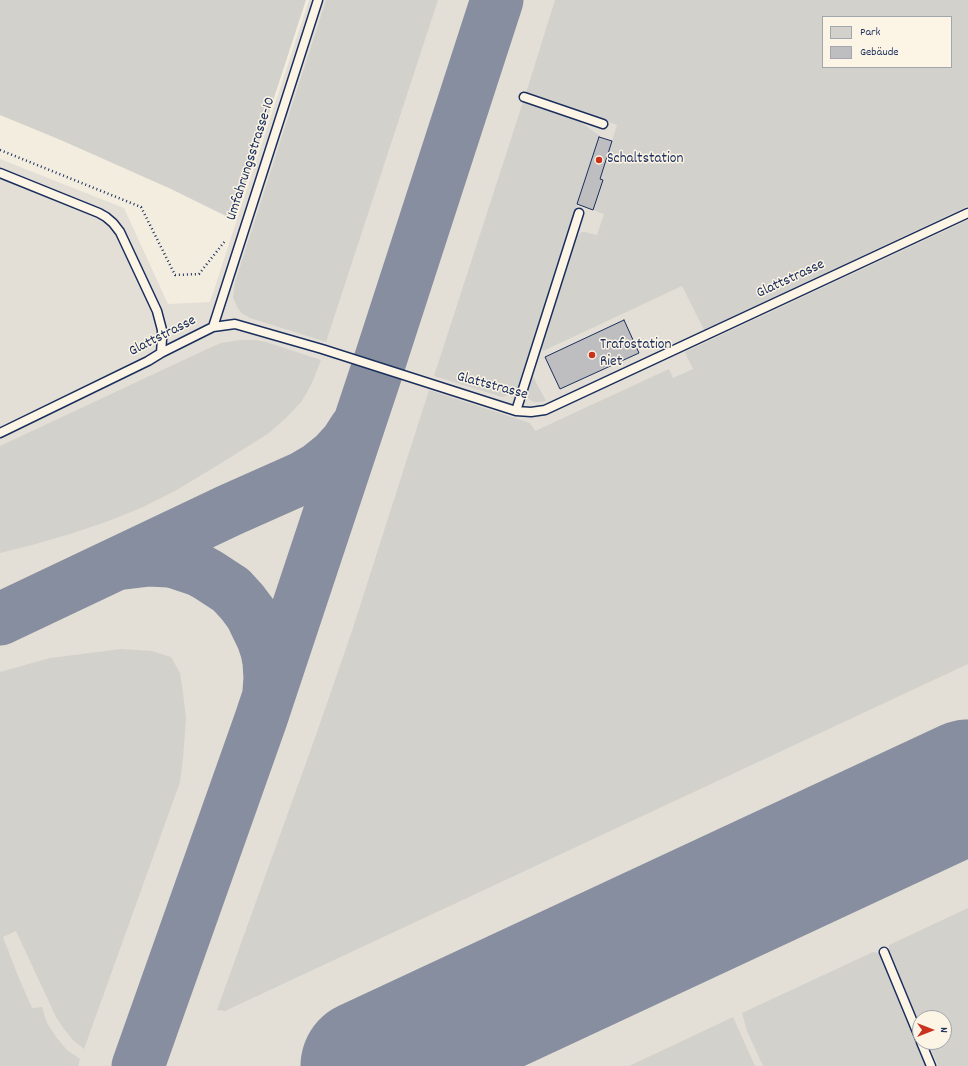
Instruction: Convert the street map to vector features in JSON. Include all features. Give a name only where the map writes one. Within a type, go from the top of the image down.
[{"type":"lane","name":"Umfahrungsstrasse-10","points":[[213,327],[318,0]]},
{"type":"lane","points":[[524,97],[603,124]]},
{"type":"lane","points":[[0,174],[101,214],[111,220],[120,232],[158,316],[162,334],[161,353]]},
{"type":"lane","points":[[516,411],[579,213]]},
{"type":"lane","name":"Glattstrasse","points":[[0,433],[148,361],[213,327],[235,324],[322,349],[516,411],[531,412],[545,410],[968,213]]},
{"type":"lane","points":[[884,952],[912,1020]]},
{"type":"lane","points":[[925,1050],[932,1066]]},
{"type":"shaded area","points":[[309,0],[968,0],[968,1066],[0,1066],[0,159],[124,208],[168,304],[210,302]]},
{"type":"green space","points":[[0,0],[306,0],[234,220],[171,189],[0,115]]},
{"type":"green space","points":[[326,0],[438,0],[326,342],[250,318],[238,309],[233,297],[235,282]]},
{"type":"green space","points":[[555,0],[968,0],[968,206],[704,330],[682,286],[543,351],[541,346],[576,237],[582,232],[597,235],[604,214],[593,210],[600,179],[617,125],[526,93]]},
{"type":"green space","points":[[523,102],[579,121],[600,136],[518,386],[512,394],[502,397],[434,376]]},
{"type":"green space","points":[[968,220],[968,664],[225,1011],[217,1010],[353,628],[429,390],[530,423],[535,431],[669,369],[673,378],[693,369],[685,352]]},
{"type":"green space","points":[[239,340],[266,342],[321,360],[306,394],[301,402],[286,418],[269,433],[223,462],[175,491],[141,508],[70,534],[0,553],[0,446],[205,350],[221,343]]},
{"type":"green space","points":[[532,375],[546,401],[534,402],[527,397]]},
{"type":"green space","points":[[121,649],[152,651],[171,657],[180,673],[186,718],[180,782],[84,1049],[73,1040],[56,1017],[16,931],[3,937],[32,1008],[42,1007],[47,1023],[56,1037],[67,1050],[80,1059],[78,1066],[0,1066],[0,672],[50,658]]},
{"type":"green space","points":[[968,908],[968,1066],[938,1066],[931,1050],[952,1050],[952,1010],[914,1010],[889,950],[889,945]]},
{"type":"green space","points":[[873,952],[878,953],[912,1031],[912,1050],[920,1050],[927,1066],[763,1066],[747,1031],[742,1013]]},
{"type":"green space","points":[[733,1017],[755,1066],[629,1066]]},
{"type":"building","name":"Schaltstation","points":[[599,137],[612,141],[600,179],[603,180],[593,210],[577,204]]},
{"type":"building","name":"Trafostation Riet","points":[[624,320],[639,353],[560,389],[545,357]]},
{"type":"taxiway","points":[[138,1066],[261,719],[378,367],[497,0]]},
{"type":"taxiway","points":[[0,619],[230,510],[302,478],[319,468],[334,456],[346,443],[355,429]]},
{"type":"taxiway","points":[[124,563],[149,560],[178,563],[199,570],[231,590],[251,614],[263,639],[269,662],[269,691]]},
{"type":"taxiway","points":[[388,1066],[420,1046],[479,1014]]},
{"type":"runway","points":[[367,1066],[968,786]]},
{"type":"place","name":"Schaltstation","points":[[599,160]]},
{"type":"place","name":"Trafostation Riet","points":[[592,355]]}]
